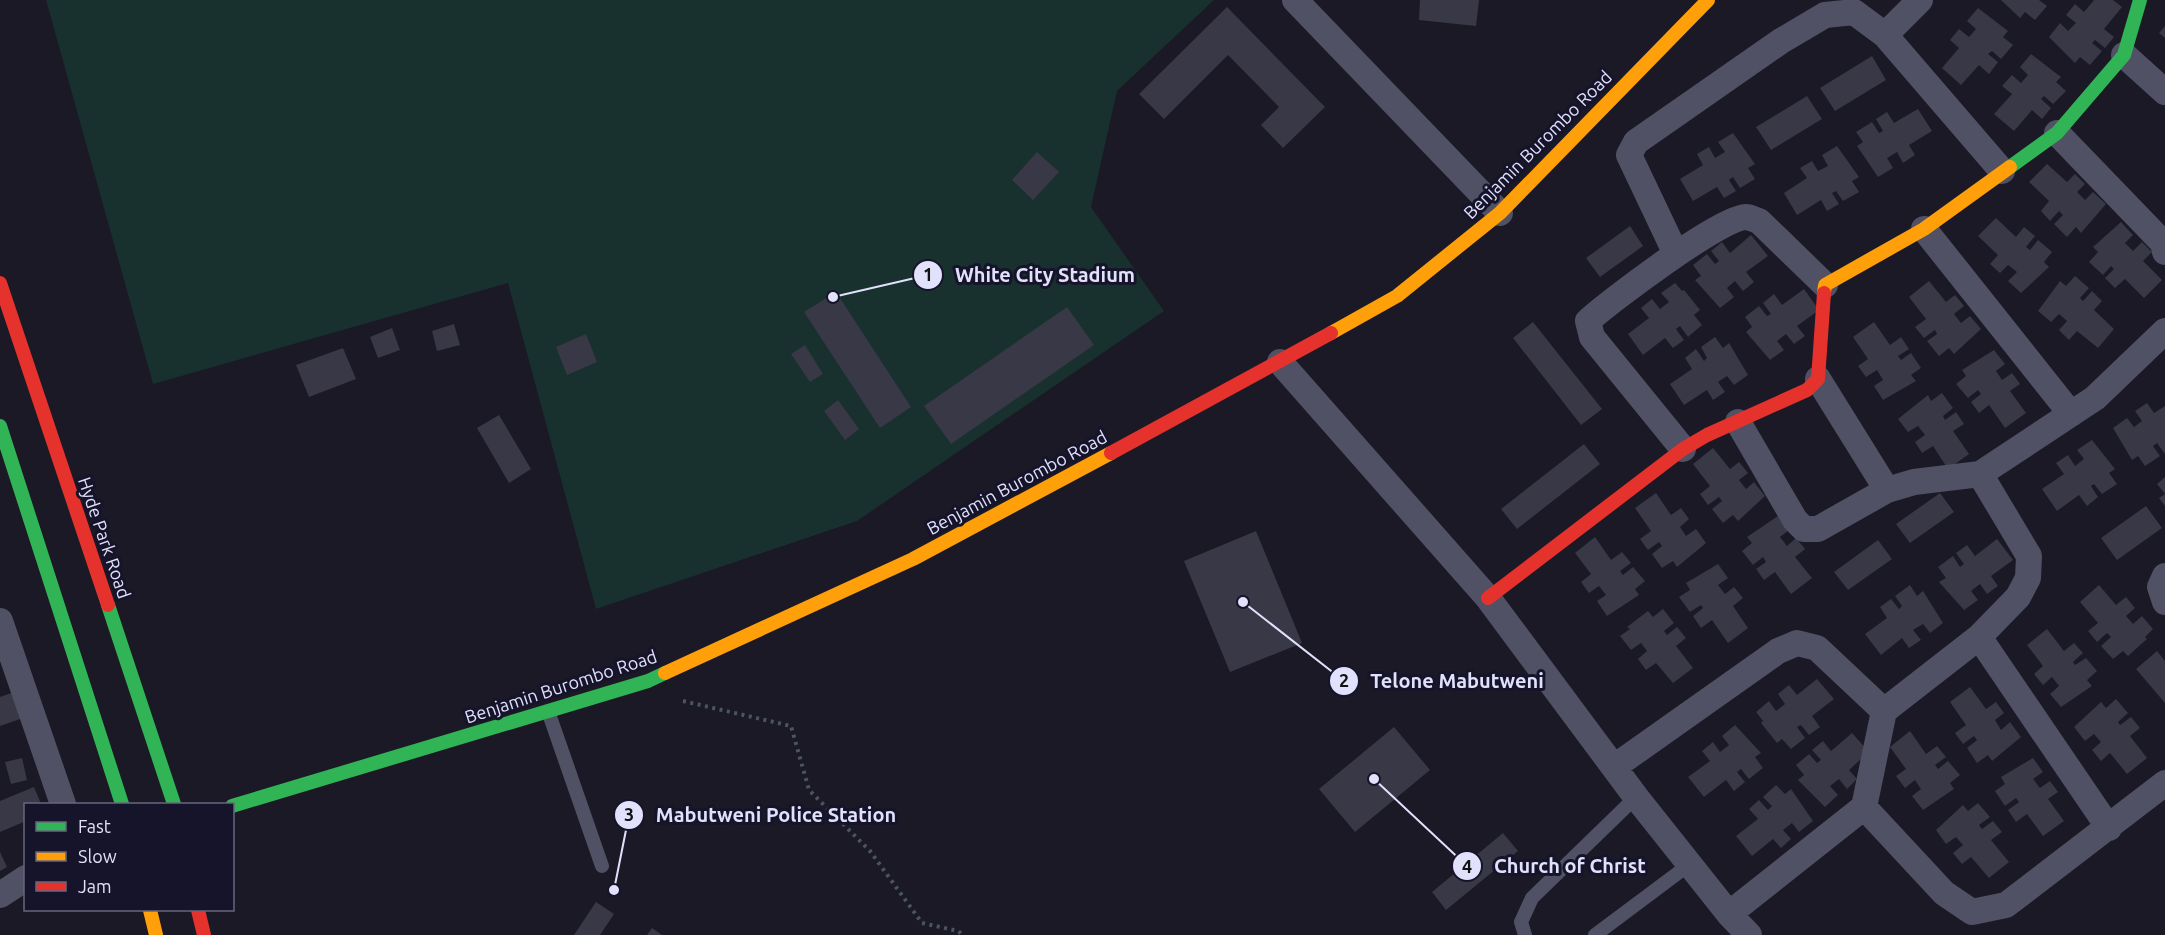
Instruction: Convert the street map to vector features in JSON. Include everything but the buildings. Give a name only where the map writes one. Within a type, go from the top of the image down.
[{"type":"street","points":[[1295,0],[1500,213]]},
{"type":"street","name":"Benjamin Burombo Road","points":[[234,805],[648,681],[913,559],[1280,362],[1398,296],[1500,213],[1708,0]]},
{"type":"street","points":[[1886,35],[1920,0]]},
{"type":"street","points":[[1825,285],[1924,229],[2057,133],[2124,55],[2140,0]]},
{"type":"street","points":[[1676,254],[1629,155],[1636,142],[1781,41],[1825,15],[1854,12],[1886,35],[2002,171]]},
{"type":"street","points":[[2124,55],[2165,92]]},
{"type":"street","points":[[2057,133],[2164,245]]},
{"type":"street","points":[[1683,449],[1592,337],[1588,321],[1676,254],[1728,223],[1745,217],[1759,221],[1825,285]]},
{"type":"street","points":[[1924,229],[2071,414]]},
{"type":"street","name":"Hyde Park Road","points":[[0,283],[174,803]]},
{"type":"street","points":[[1825,285],[1818,380],[1887,490]]},
{"type":"street","points":[[1738,422],[1795,520],[1804,529],[1818,529],[1887,490],[1914,482],[1980,474],[2095,398],[2165,331]]},
{"type":"street","points":[[1280,362],[1488,598],[1636,797],[1729,914],[1749,935]]},
{"type":"street","points":[[1488,598],[1683,449],[1807,390],[1818,380]]},
{"type":"street","points":[[0,426],[122,803]]},
{"type":"street","points":[[1729,914],[1864,807],[1884,711],[1979,637],[2018,597],[2028,578],[2029,556],[1980,474]]},
{"type":"street","points":[[2165,576],[2160,587],[2165,602]]},
{"type":"street","points":[[0,621],[63,803]]},
{"type":"street","points":[[1979,637],[2109,828]]},
{"type":"street","points":[[1614,767],[1778,651],[1797,643],[1816,648],[1884,711]]},
{"type":"street","points":[[1864,807],[1944,893],[1972,912],[2007,905],[2165,783]]},
{"type":"street","points":[[0,895],[24,879]]},
{"type":"street","points":[[150,911],[156,935]]},
{"type":"street","points":[[198,911],[204,935]]},
{"type":"lane","points":[[548,711],[603,866]]},
{"type":"lane","points":[[1525,935],[1521,922],[1532,898],[1636,797]]},
{"type":"lane","points":[[1595,935],[1690,864]]},
{"type":"path","points":[[648,681],[683,701],[791,726],[809,790],[870,851],[922,923],[958,931],[963,935]]},
{"type":"green space","points":[[46,0],[1214,0],[1117,91],[1091,207],[1164,311],[857,521],[596,609],[508,283],[153,384]]},
{"type":"traffic: fast","points":[[2010,167],[2057,133],[2124,55],[2140,0]]},
{"type":"traffic: fast","points":[[0,426],[122,803]]},
{"type":"traffic: fast","points":[[108,605],[174,803]]},
{"type":"traffic: fast","points":[[234,805],[648,681],[665,673]]},
{"type":"traffic: slow","points":[[1331,333],[1397,296],[1500,213],[1708,0]]},
{"type":"traffic: slow","points":[[1824,293],[1825,285],[1924,229],[2010,167]]},
{"type":"traffic: slow","points":[[665,673],[913,559],[1111,453]]},
{"type":"traffic: slow","points":[[150,911],[156,935]]},
{"type":"traffic: jam","points":[[0,283],[108,605]]},
{"type":"traffic: jam","points":[[1488,598],[1683,449],[1707,435],[1807,390],[1818,379],[1824,293]]},
{"type":"traffic: jam","points":[[1111,453],[1331,333]]},
{"type":"traffic: jam","points":[[198,911],[204,935]]},
{"type":"place","name":"White City Stadium","points":[[833,297]]},
{"type":"place","name":"Telone Mabutweni","points":[[1243,602]]},
{"type":"place","name":"Church of Christ","points":[[1374,779]]},
{"type":"place","name":"Mabutweni Police Station","points":[[614,890]]}]
